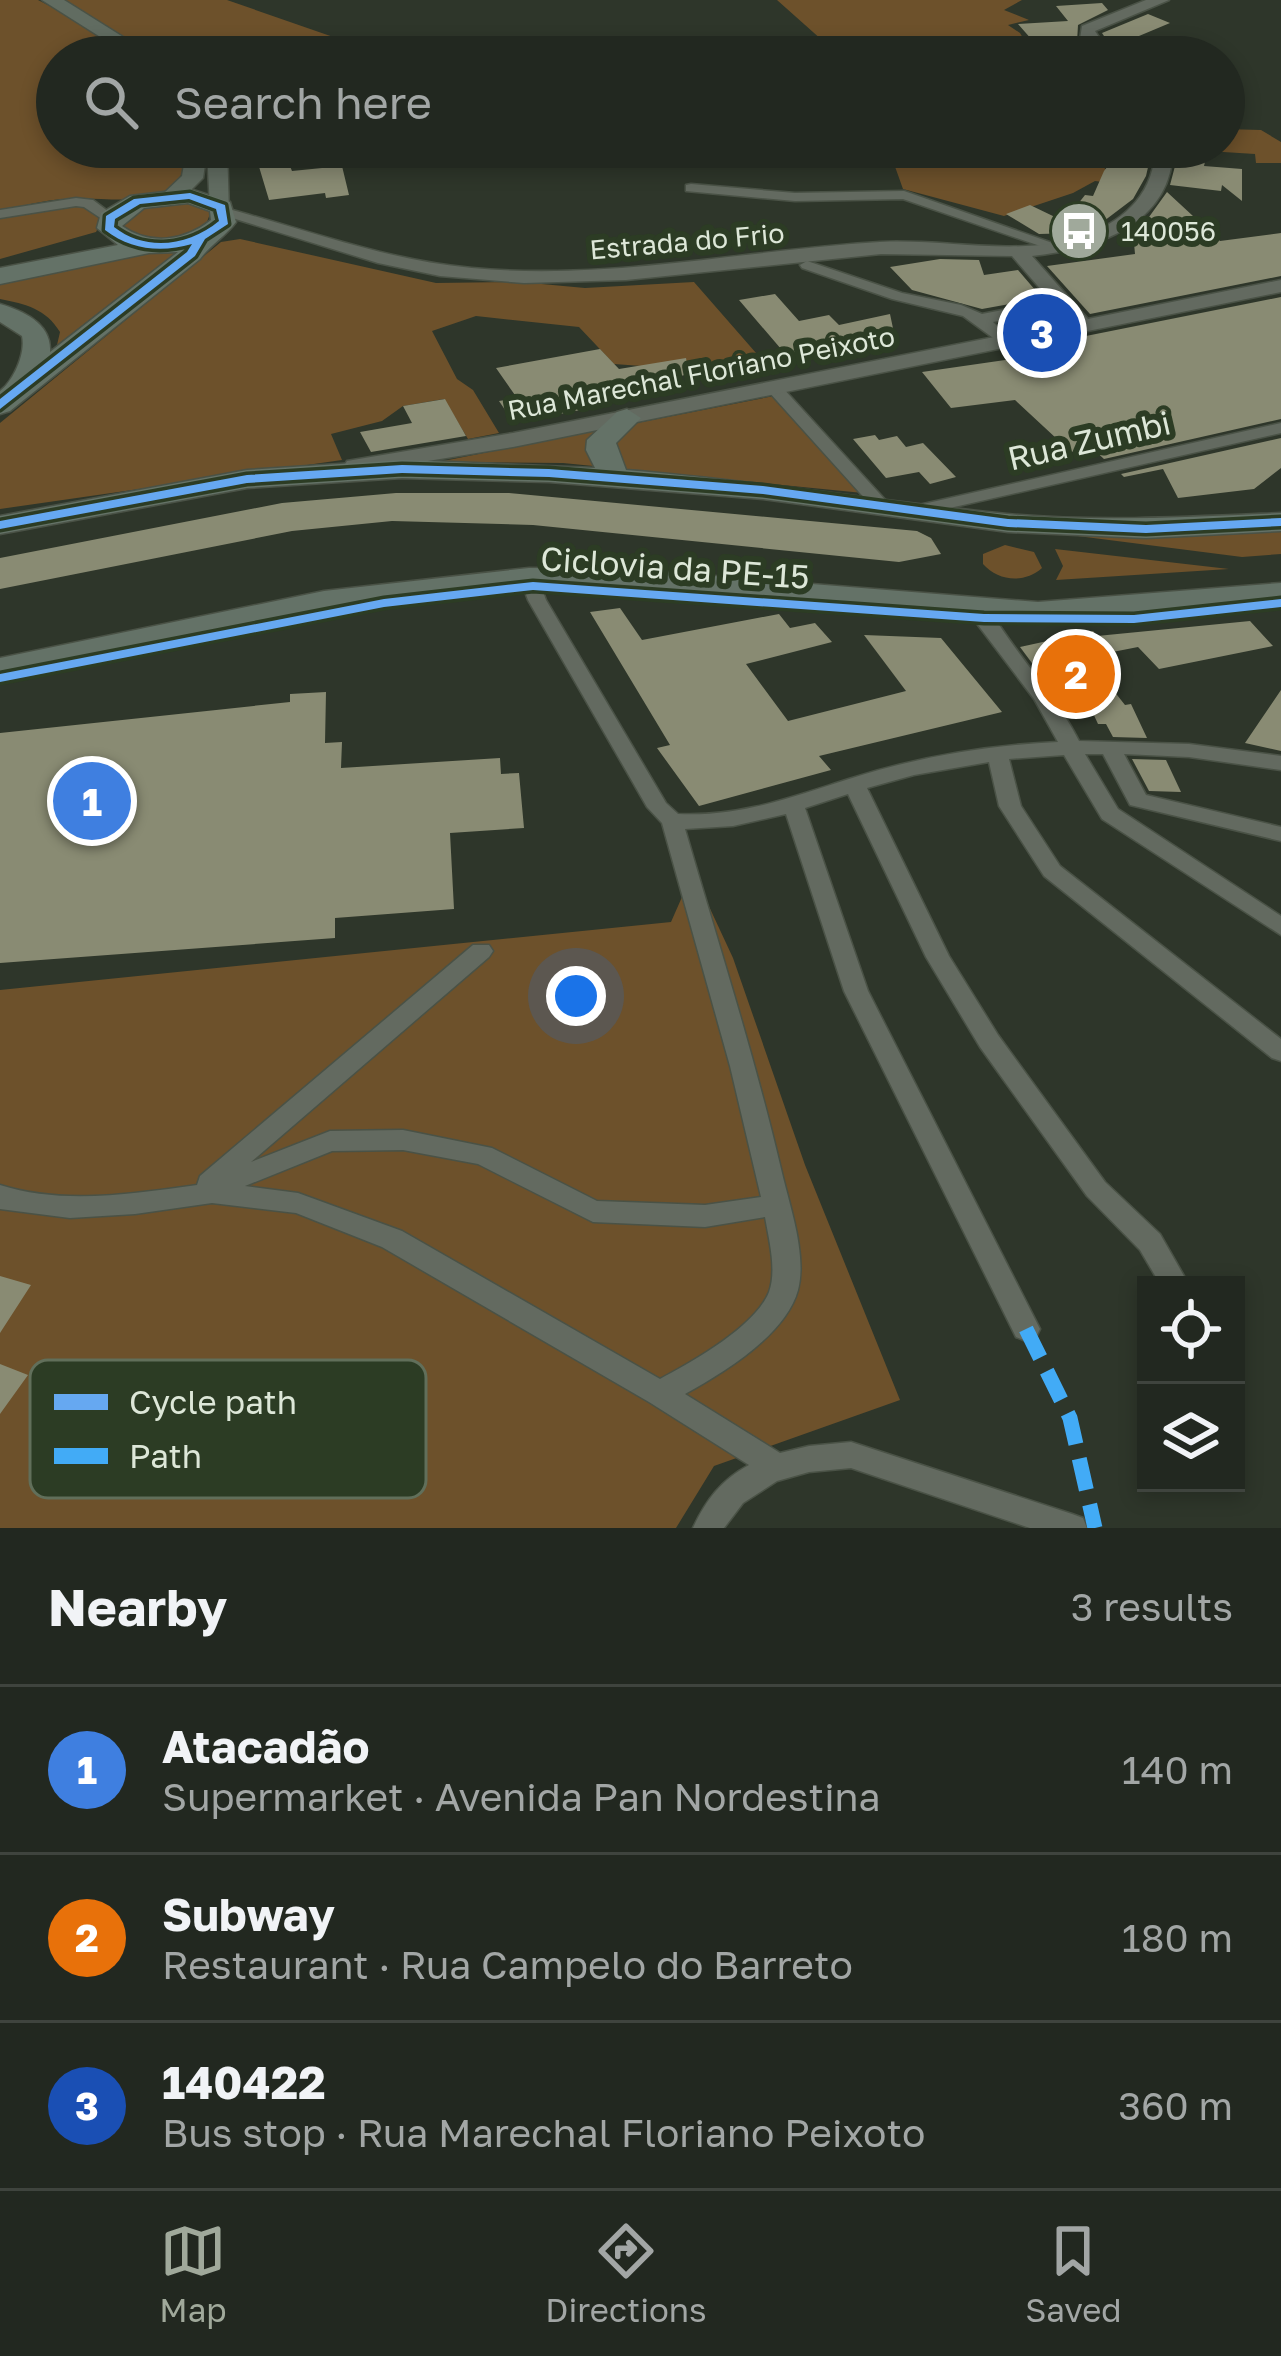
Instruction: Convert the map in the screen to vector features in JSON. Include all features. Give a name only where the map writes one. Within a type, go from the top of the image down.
[{"type":"highway","points":[[0,275],[82,245],[110,213],[172,196],[205,199],[223,210],[224,222],[202,237],[191,254],[0,405]]},
{"type":"highway","points":[[110,213],[120,238],[152,245]]},
{"type":"highway","points":[[0,275],[202,237]]},
{"type":"highway","points":[[0,312],[31,328],[39,342],[38,354],[21,382],[0,405]]},
{"type":"highway","points":[[615,478],[601,450],[602,440],[627,418]]},
{"type":"highway","points":[[0,521],[247,479],[327,471],[446,470],[763,490],[1009,523],[1146,529],[1281,522]]},
{"type":"highway","points":[[0,668],[324,601],[529,578],[676,583],[981,610],[1149,607],[1281,593]]},
{"type":"main road","points":[[51,0],[110,36]]},
{"type":"main road","points":[[1088,36],[1087,29],[1147,3]]},
{"type":"main road","points":[[172,196],[192,178],[193,168]]},
{"type":"main road","points":[[219,168],[223,210]]},
{"type":"main road","name":"Estrada do Frio","points":[[202,237],[245,235],[341,248],[472,274],[578,278],[886,248],[1017,251],[1115,230],[1136,214],[1164,168]]},
{"type":"main road","name":"Estrada do Frio","points":[[223,210],[341,248]]},
{"type":"main road","points":[[1017,251],[1084,328]]},
{"type":"main road","name":"Rua Marechal Floriano Peixoto","points":[[327,471],[627,418],[1281,286]]},
{"type":"street","points":[[691,188],[795,197],[904,195],[1047,247]]},
{"type":"street","points":[[0,214],[60,202],[110,213]]},
{"type":"street","points":[[807,266],[895,295],[943,302],[983,320],[1007,343]]},
{"type":"street","points":[[983,320],[1063,303]]},
{"type":"street","points":[[775,389],[896,510]]},
{"type":"street","name":"Rua Zumbi","points":[[896,510],[1281,428]]},
{"type":"street","points":[[529,578],[537,600],[658,807],[672,821],[786,1252],[787,1286],[776,1305],[695,1377],[659,1393]]},
{"type":"street","points":[[981,610],[997,645],[1052,710],[1090,791],[1110,814],[1281,927]]},
{"type":"street","points":[[672,821],[715,820],[793,804],[854,784],[998,752],[1110,747],[1196,751],[1281,763]]},
{"type":"street","points":[[1110,747],[1138,800],[1281,834]]},
{"type":"street","points":[[998,752],[1010,806],[1052,872],[1281,1052]]},
{"type":"street","points":[[854,784],[938,958],[989,1041],[1096,1189],[1150,1242],[1170,1276]]},
{"type":"street","points":[[793,804],[864,1009],[945,1160],[1026,1329]]},
{"type":"street","points":[[195,1196],[481,952]]},
{"type":"street","points":[[195,1196],[330,1141],[403,1140],[483,1155],[593,1210],[705,1216],[777,1205]]},
{"type":"street","points":[[0,1195],[4,1200],[70,1207],[212,1193],[298,1203],[392,1240],[659,1393],[777,1467]]},
{"type":"street","points":[[708,1528],[716,1506],[777,1467],[816,1456],[851,1455],[1072,1528]]},
{"type":"shaded area","points":[[0,0],[38,0],[109,36],[36,36],[36,168],[184,168],[174,185],[143,198],[58,200],[0,211]]},
{"type":"shaded area","points":[[66,0],[227,0],[330,36],[119,36]]},
{"type":"shaded area","points":[[777,0],[1022,0],[1004,10],[1029,20],[1008,25],[1022,36],[817,36]]},
{"type":"shaded area","points":[[1245,130],[1261,130],[1281,142],[1281,163],[1256,163],[1255,154],[1245,153]]},
{"type":"shaded area","points":[[896,168],[1105,168],[1139,174],[1135,186],[1095,181],[1004,216],[903,189]]},
{"type":"shaded area","points":[[193,203],[211,211],[204,230],[162,238],[121,226],[121,220],[150,204]]},
{"type":"shaded area","points":[[87,205],[103,218],[96,232],[0,259],[0,217],[50,206]]},
{"type":"shaded area","points":[[240,239],[436,283],[520,282],[585,288],[694,282],[763,361],[708,368],[614,364],[579,327],[476,316],[432,331],[457,379],[473,390],[499,433],[468,439],[444,399],[403,406],[382,421],[331,434],[342,460],[0,509],[0,423],[221,242]]},
{"type":"shaded area","points":[[182,248],[57,345],[60,332],[42,313],[0,299],[0,280],[143,249]]},
{"type":"shaded area","points":[[774,396],[863,493],[563,463],[438,462]]},
{"type":"shaded area","points":[[1281,527],[1281,554],[1242,557],[1062,534]]},
{"type":"shaded area","points":[[1005,545],[1034,552],[1042,568],[1019,578],[996,574],[983,564],[983,554]]},
{"type":"shaded area","points":[[1055,549],[1229,569],[1056,580],[1063,566]]},
{"type":"shaded area","points":[[693,872],[733,958],[805,1165],[900,1400],[714,1466],[676,1528],[0,1528],[0,990],[671,922]]},
{"type":"building","points":[[1102,3],[1108,10],[1078,25],[1077,36],[1029,36],[1018,24],[1068,21],[1056,6]]},
{"type":"building","points":[[1148,14],[1170,23],[1139,36],[1102,33]]},
{"type":"building","points":[[259,168],[342,168],[349,195],[326,198],[325,193],[269,200]]},
{"type":"building","points":[[1148,168],[1133,199],[1100,224],[1076,233],[1039,234],[1006,214],[1030,205],[1055,217],[1070,214],[1085,195],[1093,196],[1104,171]]},
{"type":"building","points":[[1174,168],[1242,169],[1242,201],[1222,185],[1221,191],[1170,185]]},
{"type":"building","points":[[1167,192],[1220,241],[1281,233],[1281,276],[1090,314],[1047,266],[1135,254],[1133,232],[1129,232],[1149,217]]},
{"type":"building","points":[[940,259],[979,260],[984,275],[1018,270],[1042,298],[982,309],[912,290],[890,267]]},
{"type":"building","points":[[775,294],[799,321],[829,315],[839,325],[890,314],[894,333],[787,356],[739,300]]},
{"type":"building","points":[[1281,297],[1281,419],[1104,459],[1092,448],[1071,452],[1015,400],[951,408],[922,372],[1012,359],[1006,352]]},
{"type":"building","points":[[600,349],[619,369],[686,358],[689,374],[668,379],[670,382],[598,394],[606,405],[514,423],[499,401],[517,398],[496,368]]},
{"type":"building","points":[[445,399],[466,436],[371,452],[360,432],[412,423],[403,406]]},
{"type":"building","points":[[875,435],[879,440],[897,436],[906,447],[923,443],[956,477],[930,484],[919,472],[886,478],[853,439]]},
{"type":"building","points":[[1281,438],[1281,468],[1254,489],[1178,498],[1163,469],[1121,474]]},
{"type":"building","points":[[396,493],[509,493],[917,531],[931,538],[941,554],[899,562],[533,525],[392,521],[292,531],[0,589],[0,558],[282,503]]},
{"type":"building","points":[[620,608],[642,640],[779,614],[790,628],[815,623],[832,642],[746,664],[788,721],[906,691],[864,635],[941,638],[1002,712],[819,756],[831,770],[699,806],[657,748],[670,745],[590,612]]},
{"type":"building","points":[[1250,621],[1273,646],[1159,669],[1138,647],[1087,657],[1125,705],[1131,704],[1147,738],[1113,737],[1106,724],[1098,724],[1081,687],[1055,694],[1020,647],[1093,631],[1097,636]]},
{"type":"building","points":[[1281,690],[1281,751],[1245,743]]},
{"type":"building","points":[[326,692],[325,743],[342,742],[341,768],[500,758],[501,774],[519,773],[524,828],[450,833],[454,909],[335,918],[335,938],[0,963],[0,733],[290,702],[290,694]]},
{"type":"building","points":[[1132,759],[1166,760],[1181,792],[1149,791]]},
{"type":"building","points":[[0,1276],[31,1285],[0,1333]]},
{"type":"building","points":[[0,1364],[28,1375],[0,1414]]},
{"type":"marked path","points":[[1026,1329],[1070,1418],[1095,1528]]},
{"type":"cycle path","points":[[190,196],[221,207],[224,222],[198,239],[150,246],[109,228],[110,218],[138,201],[190,196]]},
{"type":"cycle path","points":[[0,405],[191,254],[201,238]]},
{"type":"cycle path","points":[[0,525],[247,479],[402,469],[549,473],[763,490],[1008,523],[1146,529],[1281,522]]},
{"type":"cycle path","name":"Ciclovia da PE-15","points":[[0,678],[384,603],[533,586],[984,618],[1134,619],[1281,603]]},
{"type":"place","name":"140056","points":[[1079,231]]},
{"type":"place","name":"140422","points":[[1042,333]]},
{"type":"place","name":"Subway","points":[[1076,674]]},
{"type":"place","name":"Atacadão","points":[[92,801]]}]
